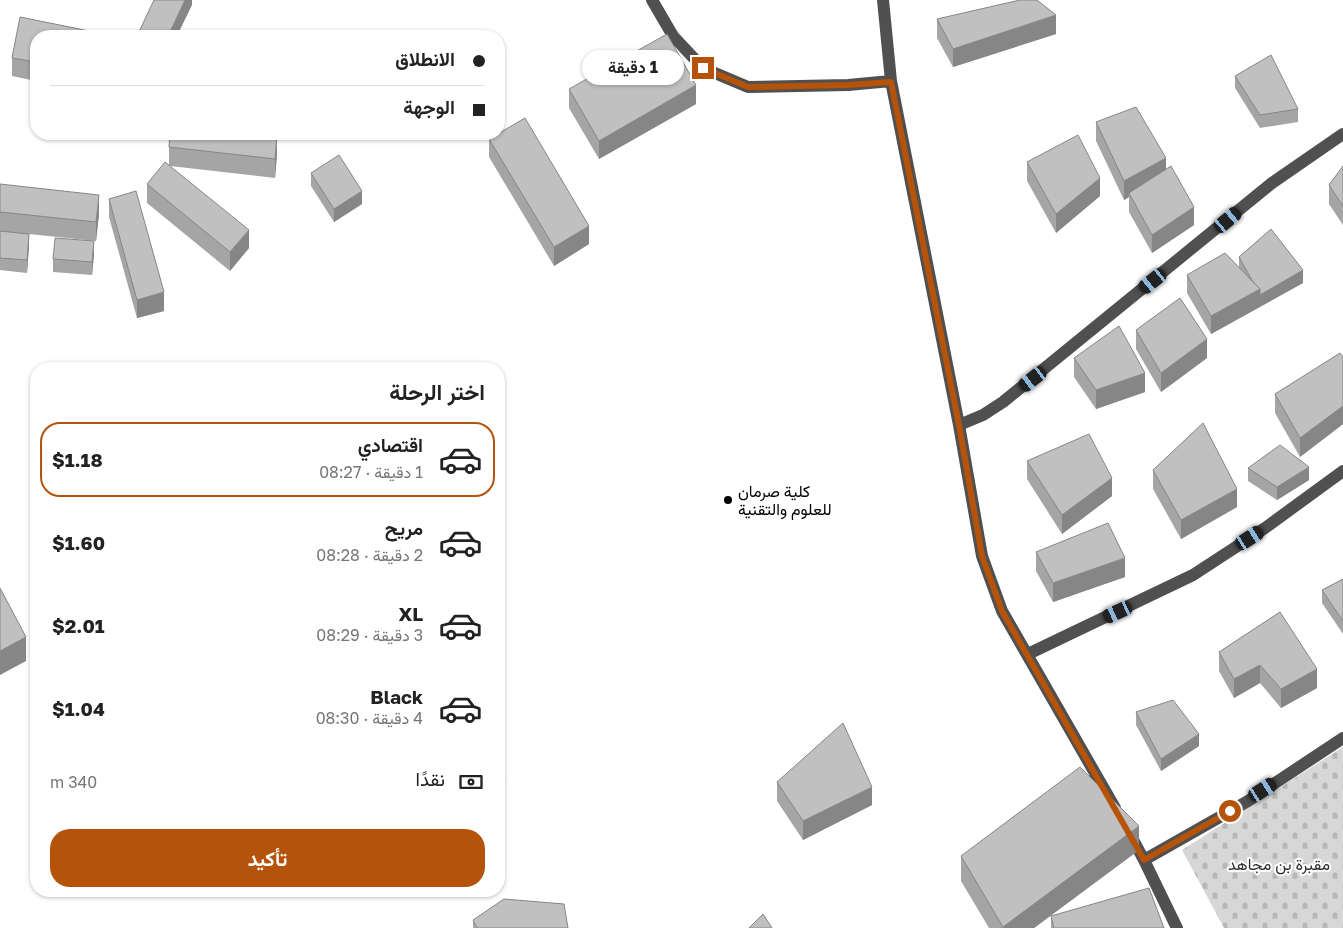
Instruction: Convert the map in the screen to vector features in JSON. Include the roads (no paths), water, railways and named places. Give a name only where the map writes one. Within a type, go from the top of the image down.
[{"type":"street","points":[[652,0],[672,36],[703,68],[748,87],[891,82]]},
{"type":"street","points":[[883,0],[891,82],[959,425],[982,556],[1002,611],[1144,860],[1176,928]]},
{"type":"street","points":[[959,425],[983,415],[1003,402],[1272,183],[1343,134]]},
{"type":"street","points":[[1028,654],[1193,575],[1265,528],[1343,471]]},
{"type":"street","points":[[1144,860],[1248,801],[1343,738]]},
{"type":"place","name":"كلية صرمان للعلوم والتقنية","points":[[728,500]]},
{"type":"park label","name":"مقبرة بن مجاهد","points":[[1279,864]]}]
